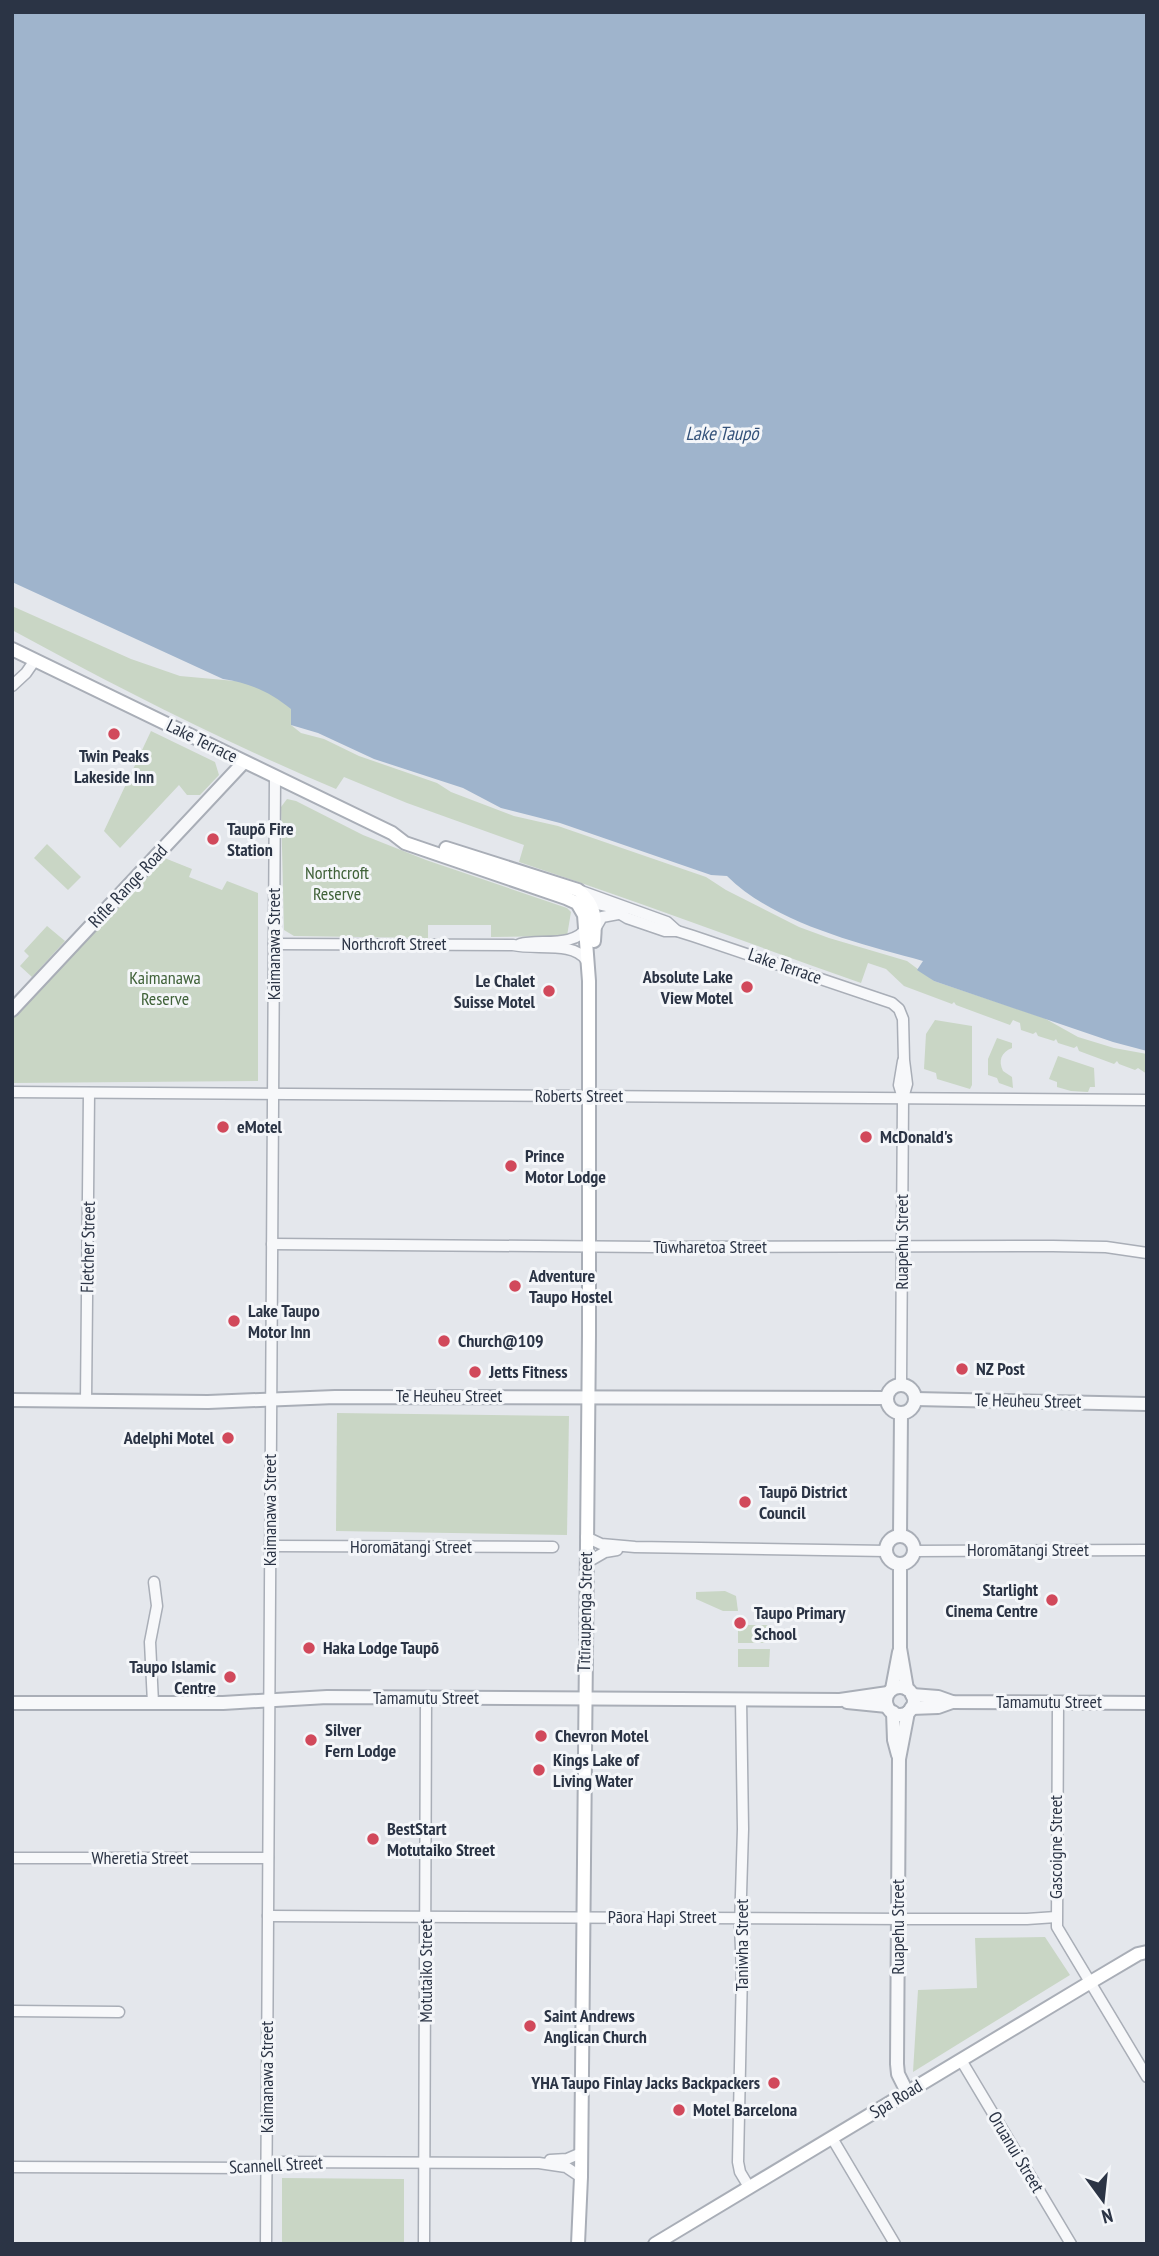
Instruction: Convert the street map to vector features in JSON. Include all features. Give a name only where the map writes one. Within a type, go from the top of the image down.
[{"type":"main road","name":"Lake Terrace","points":[[12,649],[392,833],[405,842],[577,903],[591,928]]},
{"type":"main road","name":"Lake Terrace","points":[[392,833],[411,836],[578,890],[592,903]]},
{"type":"main road","name":"Tītīraupenga Street","points":[[589,981],[586,960],[591,928],[596,916],[592,903]]},
{"type":"main road","name":"Tītīraupenga Street","points":[[578,2244],[581,2177],[591,928]]},
{"type":"main road","name":"Spa Road","points":[[655,2244],[1142,1953],[1147,1943]]},
{"type":"street","points":[[12,686],[35,660]]},
{"type":"street","name":"Rifle Range Road","points":[[12,1010],[244,762]]},
{"type":"street","name":"Kaimanawa Street","points":[[266,2244],[275,777]]},
{"type":"street","name":"Lake Terrace","points":[[501,876],[535,882],[607,906],[618,914],[665,931],[677,931],[892,1003]]},
{"type":"street","name":"Lake Terrace","points":[[578,890],[667,922],[677,931]]},
{"type":"street","points":[[591,928],[602,917],[618,914]]},
{"type":"street","name":"Northcroft Street","points":[[513,945],[571,940],[591,928]]},
{"type":"street","name":"Northcroft Street","points":[[274,944],[513,945],[529,948],[572,948],[579,951],[586,960]]},
{"type":"street","name":"Ruapehu Street","points":[[892,1003],[902,1014],[904,1060],[899,1084],[903,1098],[901,1385]]},
{"type":"street","name":"Roberts Street","points":[[12,1092],[1147,1100]]},
{"type":"street","name":"Fletcher Street","points":[[86,1401],[89,1093]]},
{"type":"street","name":"Tūwharetoa Street","points":[[272,1244],[1106,1247],[1147,1253]]},
{"type":"street","points":[[901,1385],[909,1388],[915,1399],[912,1407],[901,1413],[892,1410],[887,1398],[890,1391],[901,1385]]},
{"type":"street","name":"Te Heuheu Street","points":[[12,1401],[270,1400],[335,1396],[887,1398]]},
{"type":"street","name":"Te Heuheu Street","points":[[915,1399],[1145,1403]]},
{"type":"street","points":[[900,1536],[901,1413]]},
{"type":"street","points":[[900,1536],[908,1539],[914,1551],[911,1560],[900,1565],[892,1561],[887,1551],[888,1542],[900,1536]]},
{"type":"street","points":[[586,1537],[601,1544],[635,1547],[887,1551]]},
{"type":"street","name":"Horomātangi Street","points":[[270,1546],[553,1547]]},
{"type":"street","points":[[586,1563],[605,1552],[635,1547]]},
{"type":"street","name":"Horomātangi Street","points":[[914,1551],[1145,1550]]},
{"type":"street","name":"Ruapehu Street","points":[[900,1565],[900,1648],[910,1701],[899,1759],[897,2063],[898,2074],[907,2092]]},
{"type":"street","points":[[153,1703],[150,1642],[158,1606],[154,1582]]},
{"type":"street","name":"Ruapehu Street","points":[[899,1759],[890,1700],[900,1648]]},
{"type":"street","points":[[900,1687],[910,1701],[900,1714],[890,1700],[900,1687]]},
{"type":"street","name":"Tamamutu Street","points":[[12,1703],[153,1703],[327,1697],[890,1700]]},
{"type":"street","name":"Tamamutu Street","points":[[910,1701],[938,1697],[952,1702],[1147,1703]]},
{"type":"street","name":"Motutaiko Street","points":[[424,2244],[426,1698]]},
{"type":"street","name":"Taniwha Street","points":[[741,1699],[743,1844],[740,1918],[743,1970],[738,2162],[740,2172],[749,2187]]},
{"type":"street","name":"Gascoigne Street","points":[[1058,1702],[1057,1927],[1147,2077]]},
{"type":"street","name":"Wheretia Street","points":[[12,1858],[268,1858]]},
{"type":"street","name":"Pāora Hapi Street","points":[[268,1916],[898,1919],[1056,1917]]},
{"type":"street","points":[[12,2011],[119,2012]]},
{"type":"street","name":"Oruanui Street","points":[[961,2060],[1071,2244]]},
{"type":"street","points":[[832,2138],[895,2244]]},
{"type":"street","name":"Scannell Street","points":[[539,2163],[581,2153]]},
{"type":"street","name":"Scannell Street","points":[[12,2167],[258,2168],[275,2162],[539,2163],[566,2167],[581,2177]]},
{"type":"green space","points":[[12,606],[131,659],[180,676],[246,682],[276,696],[292,709],[291,725],[301,733],[324,739],[359,756],[437,783],[451,792],[514,816],[558,826],[706,877],[799,927],[907,961],[934,981],[1044,1018],[1078,1037],[1147,1054],[1147,1074],[1138,1068],[1135,1070],[1117,1061],[1114,1064],[1079,1051],[1077,1046],[1074,1048],[1058,1043],[1056,1039],[1054,1041],[1038,1036],[1036,1032],[1033,1034],[1021,1030],[1020,1023],[1013,1020],[1010,1025],[954,1002],[952,1004],[904,986],[886,969],[868,963],[861,983],[519,862],[524,845],[344,777],[336,789],[172,714],[12,630]]},
{"type":"green space","points":[[151,731],[215,762],[219,775],[200,795],[187,795],[179,785],[120,848],[104,831]]},
{"type":"green space","name":"Northcroft Reserve","points":[[287,799],[363,835],[426,860],[567,908],[571,912],[567,936],[491,937],[491,925],[428,925],[428,938],[294,936],[284,930],[281,807]]},
{"type":"green space","points":[[47,844],[81,877],[68,890],[34,858]]},
{"type":"green space","name":"Kaimanawa Reserve","points":[[162,857],[192,869],[189,877],[222,890],[227,881],[258,893],[258,1081],[12,1083],[12,1019]]},
{"type":"green space","points":[[47,926],[65,941],[32,977],[20,966],[29,956],[24,951]]},
{"type":"green space","points":[[935,1020],[972,1026],[970,1089],[937,1079],[936,1073],[924,1069],[926,1034]]},
{"type":"green space","points":[[997,1038],[1012,1043],[1012,1048],[1003,1054],[1001,1064],[1003,1071],[1012,1077],[1013,1088],[988,1075],[988,1059]]},
{"type":"green space","points":[[1058,1056],[1094,1068],[1095,1087],[1090,1087],[1088,1092],[1057,1087],[1057,1082],[1049,1079]]},
{"type":"green space","points":[[337,1413],[569,1416],[567,1535],[336,1531]]},
{"type":"green space","points":[[725,1591],[736,1596],[738,1611],[723,1611],[696,1599],[696,1592]]},
{"type":"green space","points":[[738,1625],[770,1625],[769,1643],[738,1643]]},
{"type":"green space","points":[[738,1649],[770,1649],[769,1667],[738,1667]]},
{"type":"green space","points":[[1045,1937],[1070,1975],[913,2072],[918,1990],[977,1988],[975,1938]]},
{"type":"green space","points":[[282,2178],[404,2179],[404,2244],[282,2244]]},
{"type":"water","name":"Lake Taupō","points":[[12,12],[1147,12],[1147,1051],[934,981],[917,970],[923,961],[846,939],[793,919],[769,907],[727,876],[711,875],[560,823],[501,808],[463,788],[374,759],[318,733],[291,725],[291,709],[267,693],[223,679],[12,582]]},
{"type":"place","name":"Twin Peaks Lakeside Inn","points":[[114,734]]},
{"type":"place","name":"Taupō Fire Station","points":[[213,839]]},
{"type":"place","name":"Absolute Lake View Motel","points":[[747,987]]},
{"type":"place","name":"Le Chalet Suisse Motel","points":[[549,991]]},
{"type":"place","name":"eMotel","points":[[223,1127]]},
{"type":"place","name":"McDonald's","points":[[866,1137]]},
{"type":"place","name":"Prince Motor Lodge","points":[[511,1166]]},
{"type":"place","name":"Adventure Taupo Hostel","points":[[515,1286]]},
{"type":"place","name":"Lake Taupo Motor Inn","points":[[234,1321]]},
{"type":"place","name":"Church@109","points":[[444,1341]]},
{"type":"place","name":"NZ Post","points":[[962,1369]]},
{"type":"place","name":"Jetts Fitness","points":[[475,1372]]},
{"type":"place","name":"Adelphi Motel","points":[[228,1438]]},
{"type":"place","name":"Taupō District Council","points":[[745,1502]]},
{"type":"place","name":"Starlight Cinema Centre","points":[[1052,1600]]},
{"type":"place","name":"Taupo Primary School","points":[[740,1623]]},
{"type":"place","name":"Haka Lodge Taupō","points":[[309,1648]]},
{"type":"place","name":"Taupo Islamic Centre","points":[[230,1677]]},
{"type":"place","name":"Chevron Motel","points":[[541,1736]]},
{"type":"place","name":"Silver Fern Lodge","points":[[311,1740]]},
{"type":"place","name":"Kings Lake of Living Water","points":[[539,1770]]},
{"type":"place","name":"BestStart Motutaiko Street","points":[[373,1839]]},
{"type":"place","name":"Saint Andrews Anglican Church","points":[[530,2026]]},
{"type":"place","name":"YHA Taupo Finlay Jacks Backpackers","points":[[774,2083]]},
{"type":"place","name":"Motel Barcelona","points":[[679,2110]]}]
